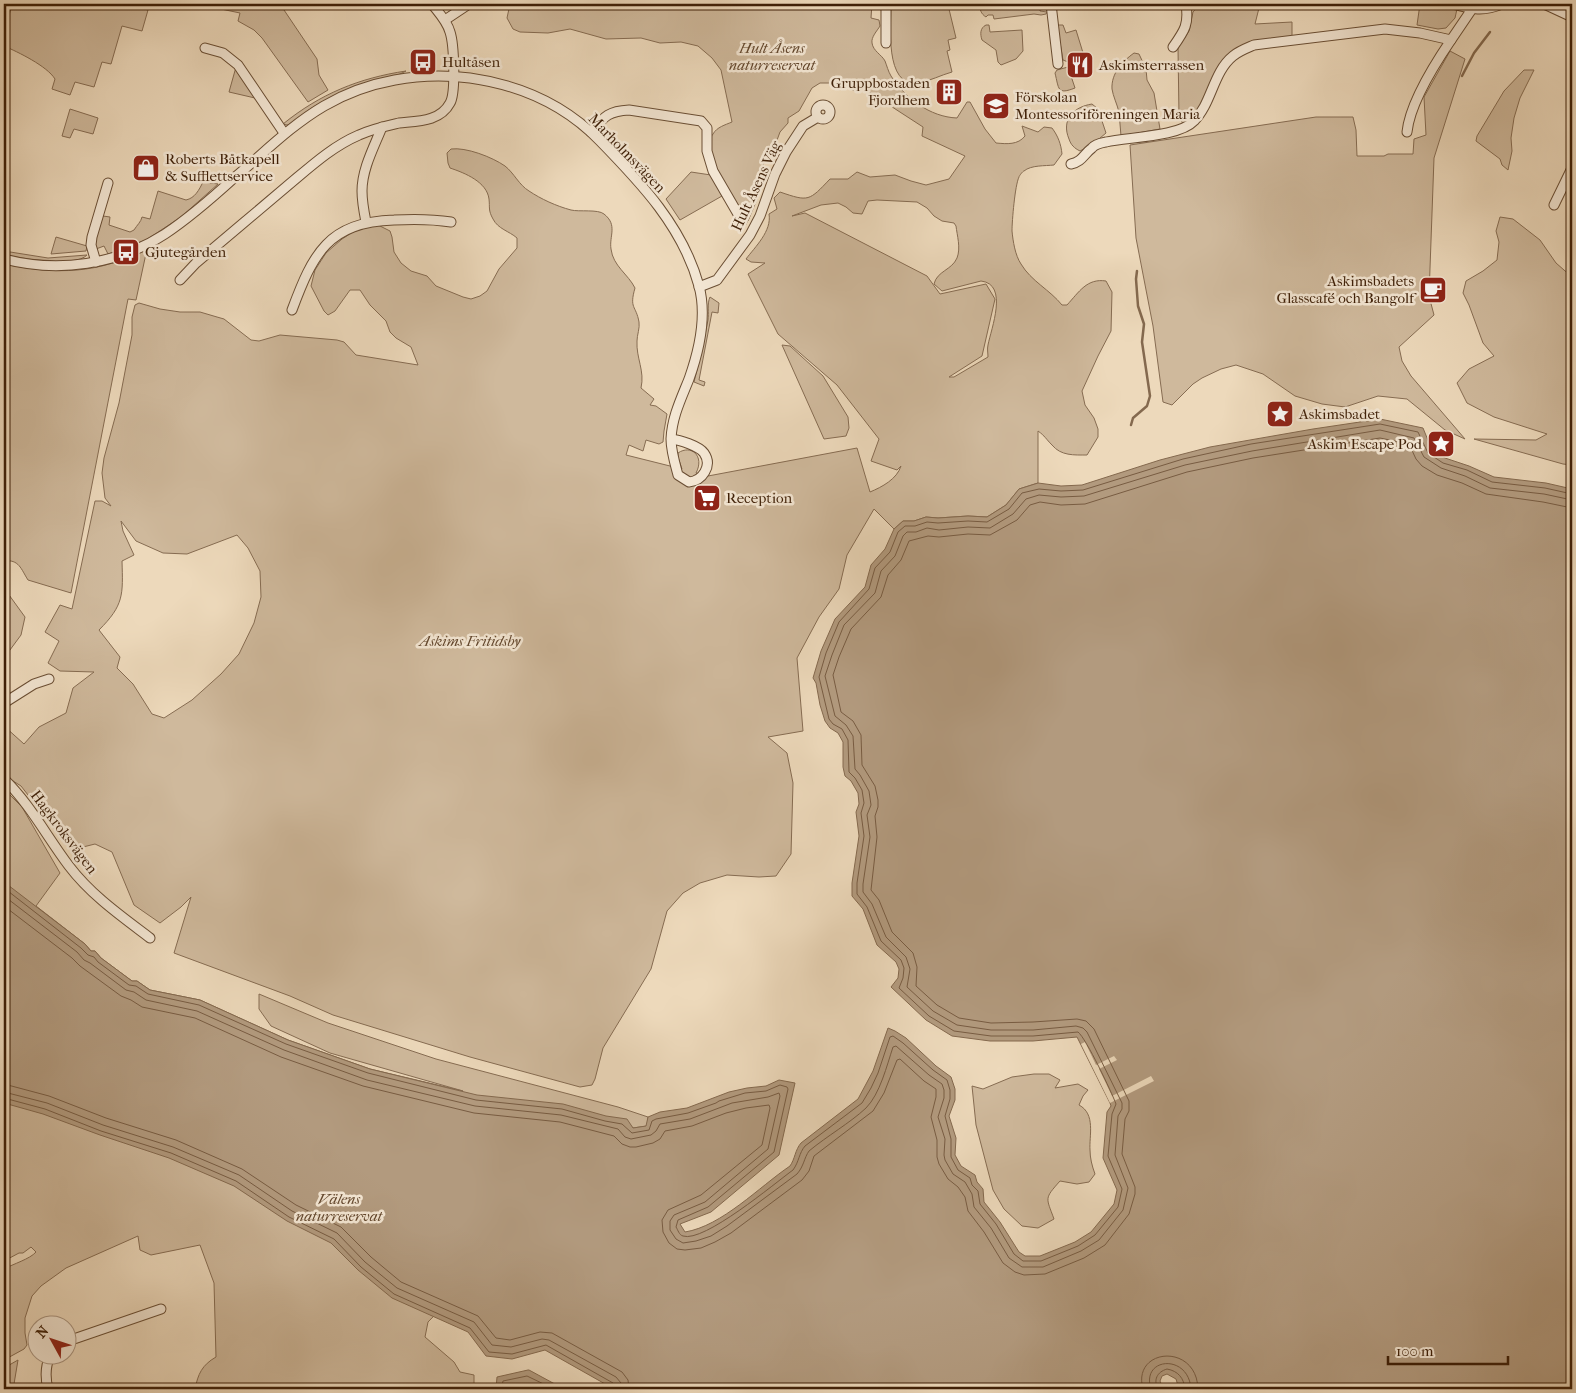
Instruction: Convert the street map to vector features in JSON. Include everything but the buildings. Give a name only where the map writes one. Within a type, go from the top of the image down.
[{"type":"street","points":[[180,280],[196,263],[330,151],[348,139],[382,127],[434,118],[450,104],[453,76],[451,33],[432,4]]},
{"type":"street","points":[[444,20],[469,4]]},
{"type":"street","points":[[886,4],[886,43]]},
{"type":"street","points":[[1051,4],[1058,64]]},
{"type":"street","points":[[1173,47],[1186,26],[1188,18],[1186,4]]},
{"type":"street","points":[[1453,4],[1472,9],[1502,4]]},
{"type":"street","points":[[1544,4],[1572,17]]},
{"type":"street","points":[[1407,132],[1408,120],[1413,107],[1450,40],[1472,9]]},
{"type":"street","points":[[1071,164],[1079,162],[1097,144],[1174,132],[1188,127],[1202,111],[1222,69],[1242,50],[1254,45],[1385,29],[1413,32],[1450,40]]},
{"type":"street","points":[[205,48],[223,53],[233,59],[284,133]]},
{"type":"street","name":"Marholmsvägen","points":[[4,259],[41,266],[61,266],[96,262],[140,247],[164,234],[234,179],[284,133],[324,105],[363,88],[404,78],[453,76],[498,83],[532,94],[556,106],[591,132],[645,189],[684,246],[699,288],[702,306],[699,338],[689,378],[678,403],[671,439],[678,475],[689,482],[698,480],[706,471],[705,454],[698,448],[671,439]]},
{"type":"street","points":[[591,132],[608,114],[619,110],[629,110],[704,123],[708,128],[707,151],[713,171],[742,220]]},
{"type":"street","name":"Hult Åsens Väg","points":[[699,288],[717,280],[750,235],[760,216],[775,174],[786,152],[803,126],[818,117]]},
{"type":"street","points":[[366,222],[363,182],[382,127]]},
{"type":"street","points":[[1554,205],[1572,168]]},
{"type":"street","points":[[96,262],[92,237],[108,183]]},
{"type":"street","points":[[292,310],[313,263],[323,248],[344,230],[366,222],[407,219],[451,222]]},
{"type":"street","points":[[4,703],[34,684],[48,679]]},
{"type":"street","name":"Hagkroksvägen","points":[[4,779],[15,790],[69,866],[85,885],[150,938]]},
{"type":"street","points":[[78,1338],[162,1309]]},
{"type":"street","points":[[46,1366],[48,1389]]},
{"type":"green space","points":[[12,4],[128,4],[148,10],[142,31],[122,26],[111,64],[102,62],[94,87],[75,82],[70,95],[52,89],[55,79],[46,69],[4,46],[4,35]]},
{"type":"green space","points":[[167,4],[255,4],[269,6],[275,4],[295,4],[284,10],[317,59],[319,75],[328,90],[308,102],[262,38],[254,30],[238,21],[240,13],[221,9],[167,8]]},
{"type":"green space","points":[[510,4],[872,4],[871,18],[879,20],[880,26],[872,39],[873,46],[885,61],[890,74],[903,92],[919,105],[937,114],[957,118],[967,102],[970,102],[985,129],[996,143],[1008,144],[1019,141],[1025,136],[1022,126],[1038,132],[1044,127],[1052,128],[1059,140],[1062,154],[1054,165],[1027,169],[1020,175],[1018,181],[1012,231],[1017,256],[1025,270],[1062,305],[1067,305],[1084,287],[1094,282],[1106,281],[1112,292],[1111,331],[1082,391],[1085,405],[1094,418],[1098,429],[1098,437],[1087,455],[1068,454],[1059,451],[1038,431],[1038,483],[1019,489],[1006,505],[987,517],[926,517],[914,521],[903,521],[894,529],[874,509],[847,555],[839,589],[819,617],[797,658],[803,731],[768,737],[787,753],[793,783],[791,854],[776,876],[727,875],[700,883],[683,893],[667,911],[651,969],[603,1048],[592,1085],[580,1087],[470,1057],[333,1015],[290,996],[174,953],[191,897],[160,923],[134,905],[112,852],[95,844],[79,848],[60,836],[21,786],[4,774],[4,726],[24,744],[39,727],[66,713],[73,688],[94,672],[60,671],[48,663],[59,641],[45,632],[60,605],[72,609],[95,501],[102,501],[111,506],[105,498],[102,473],[104,458],[119,403],[132,335],[132,317],[135,305],[139,303],[180,312],[200,312],[224,319],[251,340],[259,341],[280,335],[337,340],[344,342],[356,355],[418,365],[411,347],[390,332],[386,321],[370,305],[360,290],[350,290],[335,311],[328,315],[311,286],[315,270],[326,253],[353,232],[378,225],[390,231],[394,252],[401,263],[411,271],[427,276],[436,286],[463,297],[471,299],[487,291],[499,269],[517,248],[517,238],[495,222],[491,216],[487,193],[480,183],[450,168],[447,153],[451,149],[471,151],[493,159],[505,166],[525,188],[539,197],[571,210],[601,212],[611,222],[612,255],[635,288],[633,304],[639,322],[637,347],[642,376],[641,388],[654,399],[650,405],[656,406],[667,414],[663,442],[659,444],[646,440],[643,451],[629,445],[626,455],[682,469],[678,453],[688,450],[692,451],[699,461],[696,473],[708,476],[857,448],[870,492],[889,482],[899,471],[901,466],[897,470],[871,461],[879,439],[837,385],[778,334],[748,274],[765,263],[751,262],[746,259],[765,233],[768,227],[769,214],[777,209],[774,198],[780,192],[808,198],[830,179],[848,179],[857,172],[870,177],[895,175],[926,185],[949,179],[965,156],[922,136],[923,127],[866,90],[857,92],[838,83],[820,83],[812,88],[799,111],[788,118],[788,123],[780,132],[773,151],[765,160],[756,186],[758,197],[748,221],[714,166],[711,137],[719,128],[732,122],[721,70],[712,58],[698,46],[681,42],[660,43],[641,38],[606,39],[570,29],[548,33],[520,32],[513,29],[507,18]],"holes":[[[868,201],[917,202],[942,221],[954,223],[959,250],[955,262],[938,276],[934,284],[942,291],[981,281],[989,284],[994,290],[996,298],[996,308],[988,346],[988,357],[954,377],[949,377],[982,356],[995,299],[986,284],[940,294],[927,276],[805,213],[792,216],[821,205],[838,203],[853,213],[862,214]],[[121,521],[136,541],[163,553],[187,554],[237,535],[248,548],[260,571],[261,597],[254,623],[239,654],[221,674],[192,700],[164,718],[152,714],[133,684],[117,668],[120,657],[99,630],[118,606],[122,591],[122,561],[134,555],[123,531]]]},
{"type":"green space","points":[[891,4],[952,4],[948,5],[956,38],[948,40],[950,50],[947,51],[952,72],[918,83],[907,82],[899,76],[892,53]]},
{"type":"green space","points":[[981,4],[1040,4],[1040,11],[1047,12],[1041,15],[1034,14],[994,19],[993,15],[986,17],[983,14],[980,10]]},
{"type":"green space","points":[[1200,4],[1260,4],[1255,24],[1292,22],[1292,36],[1248,43],[1216,73],[1198,110],[1183,124],[1179,116],[1178,48],[1189,31],[1193,12]]},
{"type":"green space","points":[[1420,4],[1437,4],[1457,9],[1455,18],[1446,28],[1438,29],[1417,25]]},
{"type":"green space","points":[[986,25],[989,25],[990,32],[1022,30],[1023,51],[1016,59],[1001,65],[998,62],[996,50],[982,40],[981,31]]},
{"type":"green space","points":[[1057,25],[1063,25],[1066,33],[1076,30],[1084,56],[1068,62],[1063,60]]},
{"type":"green space","points":[[1450,51],[1465,59],[1434,158],[1429,296],[1434,315],[1399,347],[1402,361],[1411,376],[1465,439],[1445,430],[1407,399],[1378,396],[1345,407],[1322,404],[1295,396],[1263,374],[1236,365],[1221,369],[1202,378],[1193,384],[1172,405],[1163,402],[1153,326],[1136,238],[1130,145],[1316,117],[1353,117],[1356,130],[1357,156],[1413,154],[1414,139],[1426,135],[1424,97]]},
{"type":"green space","points":[[1134,53],[1139,54],[1146,69],[1147,80],[1154,93],[1160,129],[1121,136],[1119,112],[1112,83],[1118,68]]},
{"type":"green space","points":[[236,67],[255,98],[229,92]]},
{"type":"green space","points":[[1068,67],[1075,88],[1062,91],[1058,87],[1055,73],[1057,70]]},
{"type":"green space","points":[[1524,70],[1534,70],[1520,98],[1514,118],[1511,138],[1512,151],[1508,170],[1502,165],[1500,159],[1476,141],[1477,136],[1504,91]]},
{"type":"green space","points":[[406,71],[336,95],[312,108],[290,124],[283,124],[311,104],[341,89],[372,78]]},
{"type":"green space","points":[[1092,104],[1098,109],[1106,133],[1093,144],[1080,151],[1070,141],[1067,132],[1068,120],[1074,111]]},
{"type":"green space","points":[[70,109],[98,118],[93,134],[74,129],[70,138],[62,136]]},
{"type":"green space","points":[[691,172],[711,175],[722,196],[680,220],[666,199]]},
{"type":"green space","points":[[203,182],[218,184],[181,217],[146,240],[108,254],[104,246],[96,249],[94,244],[103,216],[110,217],[109,225],[130,232],[134,230],[142,217],[150,219],[158,191],[186,200],[194,196]]},
{"type":"green space","points":[[1500,217],[1513,219],[1540,240],[1556,263],[1572,277],[1572,465],[1474,439],[1536,440],[1547,434],[1494,417],[1467,403],[1457,383],[1469,369],[1494,356],[1483,343],[1463,293],[1466,281],[1497,260],[1499,242],[1496,231]]},
{"type":"green space","points":[[56,237],[87,246],[86,251],[51,254]]},
{"type":"green space","points":[[147,249],[136,300],[128,299],[71,593],[28,580],[16,563],[4,561],[4,264],[42,270],[77,270],[111,263]]},
{"type":"green space","points":[[4,251],[48,258],[87,255],[81,259],[60,262],[4,255]]},
{"type":"green space","points":[[710,297],[719,303],[718,313],[712,312],[699,380],[705,382],[704,386],[694,382],[708,320]]},
{"type":"green space","points":[[782,345],[790,346],[823,376],[848,417],[849,428],[846,436],[824,439]]},
{"type":"green space","points":[[4,588],[25,617],[21,635],[4,661]]},
{"type":"green space","name":"Välens naturreservat","points":[[4,789],[22,807],[60,873],[36,906],[85,944],[91,951],[95,951],[101,958],[132,981],[137,981],[150,990],[200,1000],[288,1040],[370,1069],[463,1091],[330,1053],[271,1026],[259,1009],[259,994],[328,1023],[436,1059],[618,1107],[648,1117],[647,1126],[633,1128],[626,1120],[428,1322],[425,1337],[454,1362],[460,1372],[474,1375],[474,1389],[195,1389],[201,1370],[216,1357],[214,1283],[200,1245],[151,1255],[140,1250],[138,1236],[66,1268],[41,1286],[32,1296],[25,1318],[27,1345],[24,1349],[4,1360],[4,1269],[36,1252],[31,1247],[23,1253],[19,1253],[4,1261]]},
{"type":"green space","points":[[1049,1074],[1060,1080],[1055,1088],[1078,1084],[1088,1090],[1079,1105],[1088,1114],[1090,1120],[1090,1156],[1095,1174],[1089,1182],[1077,1184],[1060,1181],[1051,1191],[1048,1198],[1054,1219],[1038,1228],[1022,1226],[1004,1209],[993,1190],[976,1125],[972,1086],[983,1089],[1012,1077]]},
{"type":"green space","points":[[18,1360],[14,1384],[15,1389],[4,1389],[4,1368]]},
{"type":"water","points":[[1380,419],[1423,428],[1432,450],[1445,458],[1494,477],[1546,483],[1572,489],[1572,1389],[1179,1389],[1176,1379],[1167,1374],[1162,1376],[1160,1381],[1162,1386],[1166,1385],[1167,1389],[614,1389],[545,1350],[512,1359],[486,1356],[468,1332],[392,1298],[358,1270],[331,1243],[287,1221],[234,1186],[169,1158],[43,1114],[4,1103],[4,882],[132,981],[137,981],[150,990],[200,1000],[288,1040],[370,1069],[477,1095],[563,1104],[606,1116],[627,1119],[633,1128],[646,1126],[648,1117],[660,1112],[687,1108],[729,1092],[766,1086],[779,1080],[795,1083],[779,1155],[711,1212],[680,1224],[685,1232],[713,1222],[753,1195],[790,1166],[801,1143],[858,1099],[873,1071],[888,1028],[906,1038],[936,1066],[951,1077],[955,1089],[955,1100],[949,1116],[956,1138],[955,1155],[961,1166],[975,1175],[977,1182],[983,1189],[984,1202],[1000,1222],[1019,1252],[1025,1256],[1040,1256],[1075,1242],[1091,1232],[1114,1204],[1117,1190],[1103,1158],[1107,1112],[1111,1106],[1110,1103],[1077,1037],[1033,1041],[990,1041],[952,1036],[926,1020],[891,987],[898,978],[899,969],[896,962],[877,945],[863,909],[852,896],[852,883],[859,836],[856,812],[859,804],[858,793],[851,781],[845,776],[843,742],[838,733],[830,728],[825,721],[820,705],[816,683],[813,678],[821,651],[835,619],[865,587],[871,565],[885,549],[894,529],[903,521],[914,521],[926,517],[987,517],[1006,505],[1019,489],[1038,483],[1061,486],[1082,485],[1160,460],[1210,447]]},
{"type":"water","points":[[529,1370],[564,1389],[496,1389],[497,1377]]},
{"type":"pier","points":[[1085,1042],[1096,1065],[1114,1056],[1117,1060],[1099,1069],[1112,1096],[1151,1076],[1154,1081],[1110,1103],[1081,1044]]},
{"type":"waterway","points":[[1462,76],[1474,53],[1490,32]]},
{"type":"waterway","points":[[1131,425],[1133,418],[1147,406],[1150,396],[1142,342],[1144,324],[1138,306],[1137,271]]},
{"type":"place","name":"Hultåsen","points":[[423,62]]},
{"type":"place","name":"Askimsterrassen","points":[[1080,65]]},
{"type":"place","name":"Gruppbostaden Fjordhem","points":[[949,92]]},
{"type":"place","name":"Förskolan Montessoriföreningen Maria","points":[[996,106]]},
{"type":"place","name":"Roberts Båtkapell & Sufflettservice","points":[[146,168]]},
{"type":"place","name":"Gjutegården","points":[[126,252]]},
{"type":"place","name":"Askimsbadets Glasscafé och Bangolf","points":[[1433,290]]},
{"type":"place","name":"Askimsbadet","points":[[1280,414]]},
{"type":"place","name":"Askim Escape Pod","points":[[1441,444]]},
{"type":"place","name":"Reception","points":[[707,498]]},
{"type":"park label","name":"Hult Åsens naturreservat","points":[[772,56]]},
{"type":"park label","name":"Askims Fritidsby","points":[[470,641]]}]
